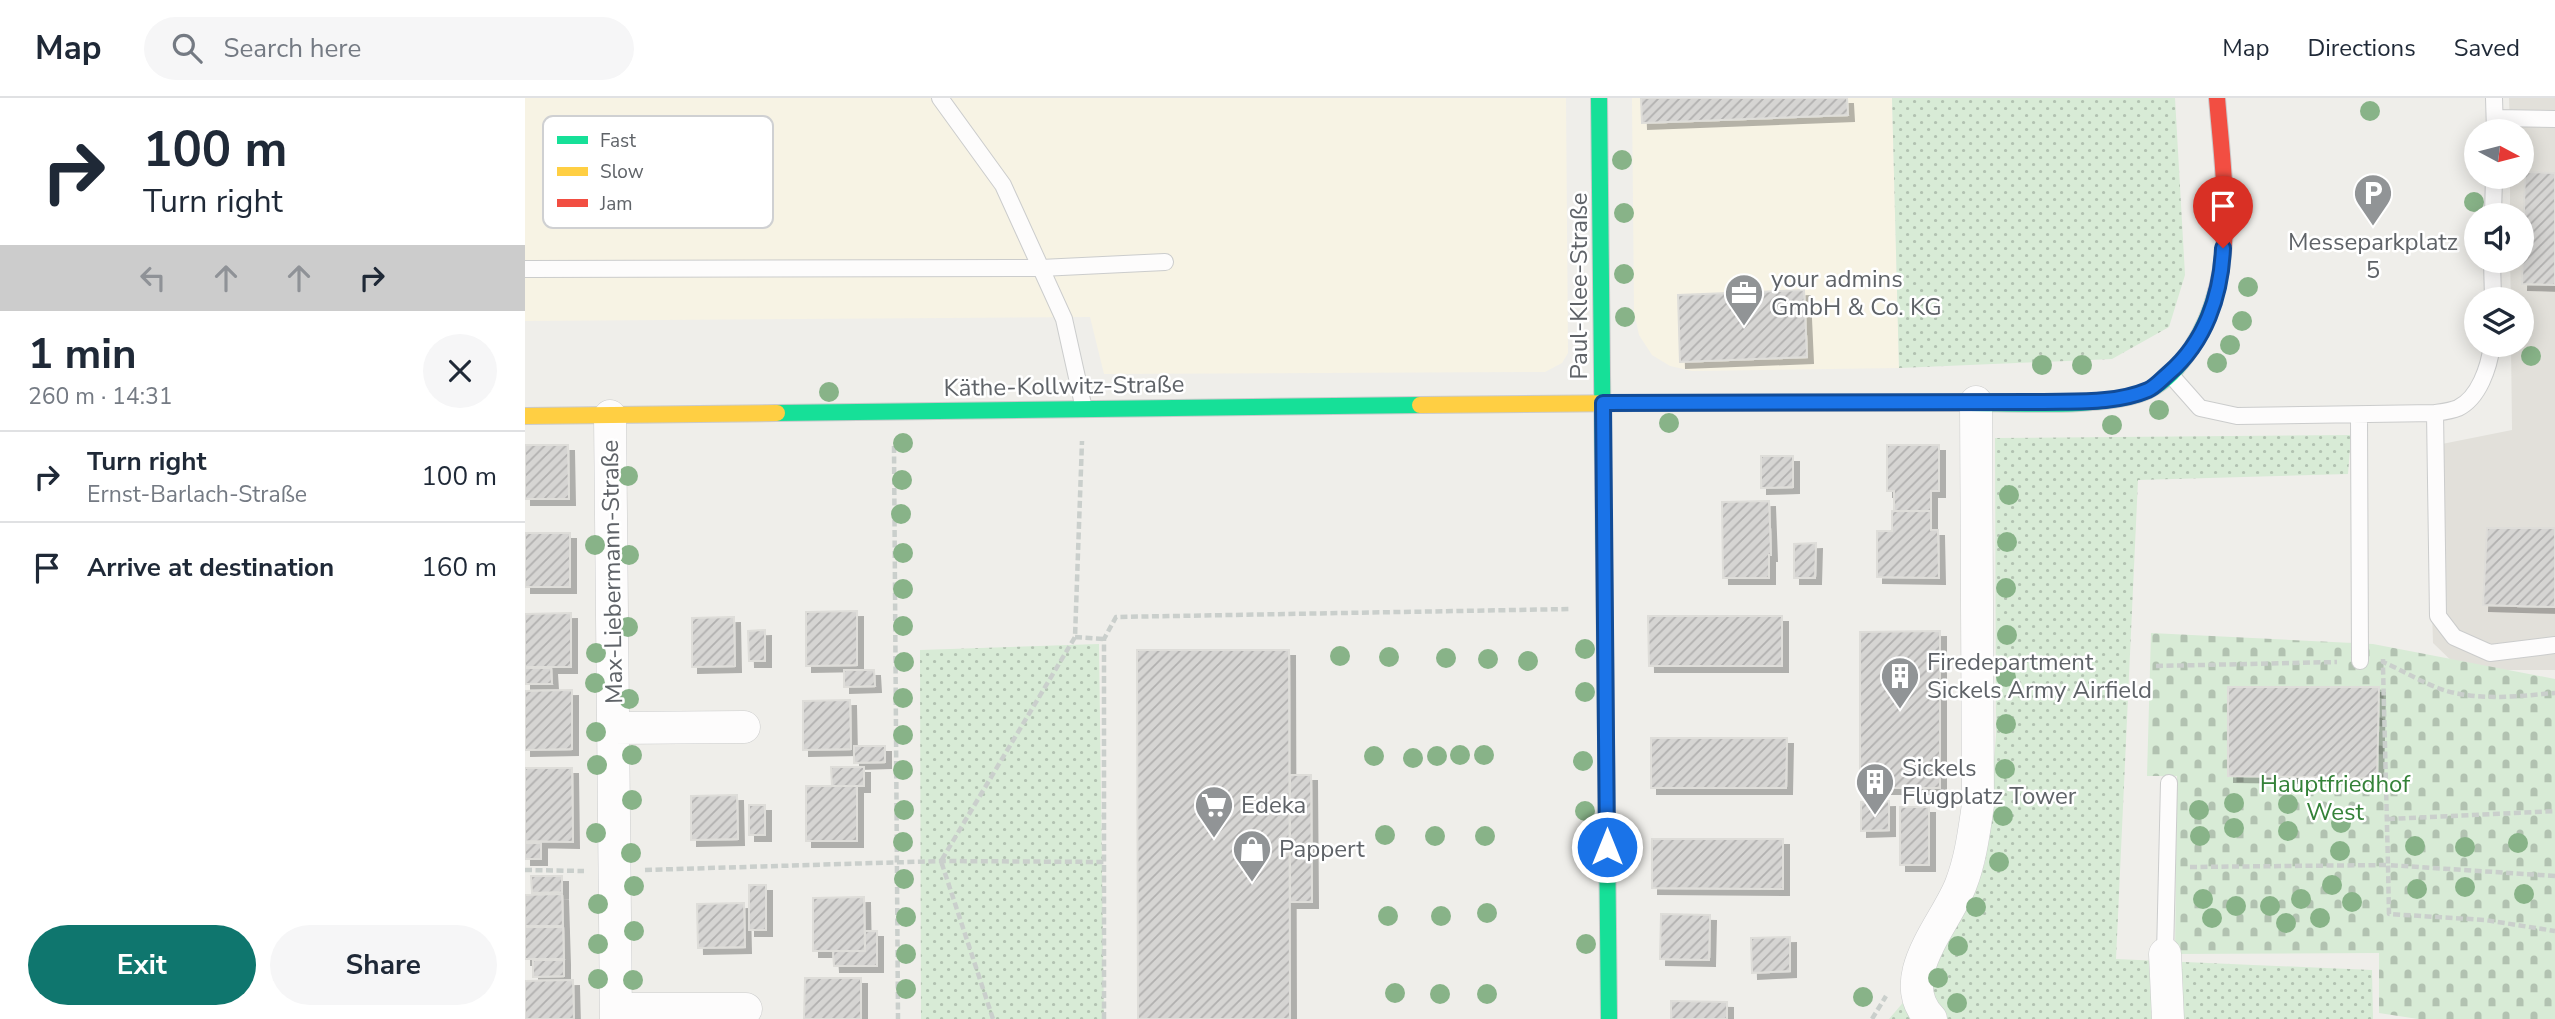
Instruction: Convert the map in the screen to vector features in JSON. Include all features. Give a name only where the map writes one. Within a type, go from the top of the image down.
[{"type":"street","name":"Paul-Klee-Straße","points":[[1599,98],[1609,1019]]},
{"type":"street","name":"Käthe-Kollwitz-Straße","points":[[525,416],[2112,399],[2149,390],[2184,360],[2208,324],[2222,270],[2225,206],[2217,98]]},
{"type":"street","points":[[1931,1019],[1921,1007],[1915,993],[1916,978],[1922,957],[1961,884],[1971,853],[1978,805],[1976,402]]},
{"type":"street","name":"Max-Liebermann-Straße","points":[[610,416],[616,1014],[746,1009]]},
{"type":"street","name":"Max-Liebermann-Straße","points":[[613,728],[744,727]]},
{"type":"street","points":[[2165,954],[2168,1019]]},
{"type":"lane","points":[[940,98],[1003,186],[1041,268],[1064,319],[1084,409]]},
{"type":"lane","points":[[2494,98],[2495,119]]},
{"type":"lane","points":[[2534,121],[2555,119]]},
{"type":"lane","points":[[525,270],[1041,268],[1165,262]]},
{"type":"lane","points":[[2169,373],[2200,408],[2237,416],[2435,413],[2459,407],[2480,385],[2490,357]]},
{"type":"lane","points":[[2435,413],[2438,616],[2454,637],[2490,653],[2555,645]]},
{"type":"lane","points":[[2360,415],[2360,661]]},
{"type":"lane","points":[[2165,954],[2169,783]]},
{"type":"path","points":[[993,1019],[941,861],[1075,637],[1084,409]]},
{"type":"path","points":[[894,412],[898,1019]]},
{"type":"path","points":[[1104,1019],[1104,639],[1115,617],[1582,609]]},
{"type":"path","points":[[1075,637],[1104,639]]},
{"type":"path","points":[[2383,662],[2389,914],[2485,920],[2555,931]]},
{"type":"path","points":[[2156,666],[2383,662],[2445,691],[2472,696],[2555,693]]},
{"type":"path","points":[[2388,819],[2555,811]]},
{"type":"path","points":[[525,870],[941,861],[1104,862]]},
{"type":"path","points":[[2168,867],[2388,865],[2555,876]]},
{"type":"shaded area","points":[[525,98],[1566,98],[1568,353],[1562,363],[1545,372],[1104,374],[1090,317],[525,321]]},
{"type":"shaded area","points":[[1632,98],[1892,98],[1899,368],[1692,371],[1670,366],[1652,355],[1639,335],[1634,312]]},
{"type":"shaded area","points":[[2509,98],[2555,98],[2555,670],[2461,670],[2433,643],[2427,447],[2512,430],[2511,357],[2534,357],[2534,287],[2511,287],[2510,273],[2534,273],[2534,203],[2510,203],[2510,189],[2534,189],[2534,119],[2510,119]]},
{"type":"green space","points":[[1892,98],[2175,98],[2185,275],[2169,327],[2112,359],[1899,368]]},
{"type":"green space","points":[[2351,435],[2348,474],[2138,480],[2116,959],[2372,970],[2373,1019],[1889,1019],[1936,964],[1985,863],[1996,736],[1995,438]]},
{"type":"green space","name":"Hauptfriedhof West","points":[[2151,633],[2373,644],[2555,679],[2555,1019],[2418,1019],[2379,1013],[2379,953],[2175,954],[2177,776],[2147,776]]},
{"type":"green space","points":[[1099,644],[1104,1019],[921,1019],[920,650]]},
{"type":"building","points":[[1641,98],[1847,98],[1848,115],[1642,123]]},
{"type":"building","points":[[2534,172],[2555,173],[2555,285],[2522,284],[2522,273],[2534,273],[2534,203],[2524,203],[2525,189],[2534,189]]},
{"type":"building","points":[[1804,290],[1807,357],[1680,362],[1678,295]]},
{"type":"building","points":[[525,445],[568,445],[569,499],[525,499]]},
{"type":"building","points":[[1887,445],[1939,445],[1939,491],[1931,491],[1931,511],[1894,511],[1894,491],[1887,491]]},
{"type":"building","points":[[1761,456],[1793,456],[1793,487],[1761,488]]},
{"type":"building","points":[[1769,501],[1769,578],[1723,578],[1722,502]]},
{"type":"building","points":[[1892,511],[1931,511],[1931,530],[1938,530],[1939,578],[1877,577],[1877,531],[1892,531]]},
{"type":"building","points":[[2487,528],[2555,528],[2555,607],[2483,605]]},
{"type":"building","points":[[525,533],[570,533],[570,587],[525,587]]},
{"type":"building","points":[[1816,543],[1815,578],[1794,578],[1794,544]]},
{"type":"building","points":[[857,611],[857,665],[806,666],[806,612]]},
{"type":"building","points":[[571,613],[571,667],[525,667],[525,614]]},
{"type":"building","points":[[1648,616],[1782,616],[1782,666],[1649,666]]},
{"type":"building","points":[[734,617],[735,666],[692,667],[692,618]]},
{"type":"building","points":[[765,630],[765,661],[749,661],[748,631]]},
{"type":"building","name":"Firedepartment Sickels Army Airfield","points":[[1940,631],[1940,788],[1860,788],[1860,632]]},
{"type":"building","name":"Edeka","points":[[1137,650],[1289,650],[1290,1019],[1138,1019]]},
{"type":"building","points":[[525,668],[551,668],[552,684],[525,684]]},
{"type":"building","points":[[844,670],[874,670],[875,686],[844,687]]},
{"type":"building","points":[[2228,687],[2379,687],[2377,778],[2228,776]]},
{"type":"building","points":[[572,690],[572,749],[525,750],[525,691]]},
{"type":"building","points":[[850,700],[851,749],[803,750],[803,701]]},
{"type":"building","points":[[1651,738],[1787,738],[1786,788],[1651,788]]},
{"type":"building","points":[[854,746],[885,746],[885,762],[854,763]]},
{"type":"building","points":[[831,767],[864,767],[864,786],[832,786]]},
{"type":"building","points":[[525,768],[572,768],[573,842],[525,841]]},
{"type":"building","points":[[1290,775],[1311,775],[1312,902],[1290,902]]},
{"type":"building","points":[[806,786],[857,786],[857,841],[806,841]]},
{"type":"building","points":[[737,795],[738,839],[691,840],[691,796]]},
{"type":"building","name":"Sickels Flugplatz Tower","points":[[1889,801],[1889,830],[1861,831],[1861,802]]},
{"type":"building","points":[[749,805],[765,805],[765,835],[749,835]]},
{"type":"building","points":[[1900,807],[1929,807],[1929,865],[1900,865]]},
{"type":"building","points":[[1652,839],[1783,839],[1783,889],[1652,888]]},
{"type":"building","points":[[525,843],[541,843],[541,859],[525,859]]},
{"type":"building","points":[[531,876],[562,876],[562,892],[532,893]]},
{"type":"building","points":[[749,885],[766,885],[766,930],[749,930]]},
{"type":"building","points":[[562,894],[563,926],[525,926],[525,895]]},
{"type":"building","points":[[864,897],[865,951],[813,951],[813,898]]},
{"type":"building","points":[[744,903],[745,947],[698,948],[697,904]]},
{"type":"building","points":[[1661,914],[1710,915],[1709,960],[1660,959]]},
{"type":"building","points":[[525,927],[563,927],[564,959],[525,959]]},
{"type":"building","points":[[865,931],[877,931],[877,966],[834,966],[833,951],[865,951]]},
{"type":"building","points":[[1790,937],[1790,971],[1752,973],[1751,938]]},
{"type":"building","points":[[533,960],[564,960],[564,976],[533,977]]},
{"type":"building","points":[[805,978],[861,978],[861,1019],[804,1019]]},
{"type":"building","points":[[573,980],[574,1019],[525,1019],[525,981]]},
{"type":"building","points":[[1671,1001],[1727,1002],[1727,1019],[1671,1019]]},
{"type":"traffic: fast","points":[[1599,98],[1609,1019]]},
{"type":"traffic: fast","points":[[1635,403],[2036,404],[2112,400],[2149,390],[2173,372],[2200,334],[2216,292]]},
{"type":"traffic: fast","points":[[777,413],[1420,405]]},
{"type":"traffic: slow","points":[[1420,405],[1635,403]]},
{"type":"traffic: slow","points":[[525,416],[777,413]]},
{"type":"traffic: jam","points":[[2216,292],[2225,220],[2217,98]]},
{"type":"place","name":"Messeparkplatz 5","points":[[2373,227]]},
{"type":"place","name":"your admins GmbH & Co. KG","points":[[1744,327]]},
{"type":"place","name":"Firedepartment Sickels Army Airfield","points":[[1900,710]]},
{"type":"place","name":"Sickels Flugplatz Tower","points":[[1875,816]]},
{"type":"place","name":"Edeka","points":[[1214,839]]},
{"type":"place","name":"Pappert","points":[[1252,883]]},
{"type":"route","points":[[1607,847],[1603,403],[2040,402],[2112,399],[2149,390],[2184,360],[2208,324],[2222,270],[2223,248]]}]
